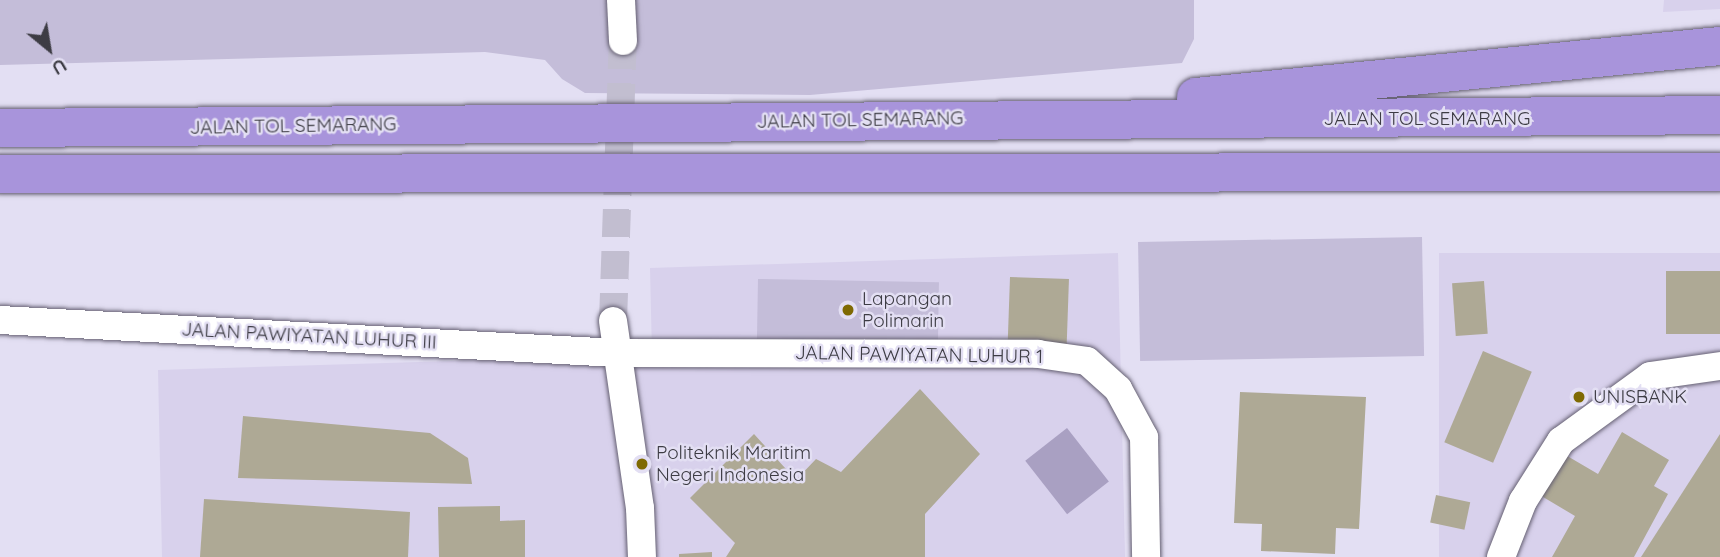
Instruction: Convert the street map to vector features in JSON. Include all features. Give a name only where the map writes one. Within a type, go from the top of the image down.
[{"type":"highway","points":[[957,119],[1720,46]]},
{"type":"highway","name":"JALAN TOL SEMARANG","points":[[0,128],[957,119],[1720,116]]},
{"type":"highway","points":[[0,174],[1720,172]]},
{"type":"street","points":[[621,0],[623,41]]},
{"type":"street","name":"JALAN PAWIYATAN LUHUR III","points":[[0,320],[618,352]]},
{"type":"street","points":[[613,321],[640,508],[642,557]]},
{"type":"street","name":"JALAN PAWIYATAN LUHUR 1","points":[[618,352],[1038,354],[1087,361],[1118,389],[1144,437],[1146,557]]},
{"type":"street","points":[[1501,557],[1523,501],[1561,441],[1650,376],[1720,366]]},
{"type":"shaded area","points":[[0,0],[1194,0],[1194,39],[1182,63],[810,95],[585,93],[562,79],[545,60],[485,52],[0,65]]},
{"type":"shaded area","points":[[1664,0],[1720,0],[1720,9],[1663,12]]},
{"type":"shaded area","points":[[1422,237],[1424,356],[1140,361],[1138,242]]},
{"type":"shaded area","name":"Politeknik Maritim Negeri Indonesia","points":[[1118,253],[1125,557],[162,557],[158,370],[652,355],[650,268]]},
{"type":"shaded area","name":"UNISBANK","points":[[1439,253],[1720,253],[1720,557],[1439,557]]},
{"type":"shaded area","name":"Lapangan Polimarin","points":[[758,279],[939,282],[938,342],[757,339]]},
{"type":"shaded area","points":[[1067,428],[1109,482],[1067,514],[1025,461]]},
{"type":"building","points":[[1666,271],[1720,271],[1720,334],[1666,334]]},
{"type":"building","points":[[1010,277],[1069,279],[1067,344],[1008,342]]},
{"type":"building","points":[[1484,281],[1488,334],[1456,336],[1452,283]]},
{"type":"building","points":[[1483,351],[1532,372],[1493,463],[1444,442]]},
{"type":"building","points":[[920,389],[980,454],[925,514],[925,557],[726,557],[735,543],[690,498],[754,434],[796,480],[816,459],[841,472]]},
{"type":"building","points":[[1240,392],[1366,397],[1359,529],[1336,528],[1335,554],[1261,551],[1262,524],[1234,523]]},
{"type":"building","points":[[243,416],[430,433],[468,458],[472,484],[238,478]]},
{"type":"building","points":[[1622,432],[1669,460],[1654,486],[1668,494],[1634,557],[1552,557],[1575,516],[1533,491],[1557,450],[1598,474]]},
{"type":"building","points":[[1720,434],[1720,557],[1641,557]]},
{"type":"building","points":[[1436,495],[1470,502],[1464,530],[1430,522]]},
{"type":"building","points":[[204,499],[410,512],[408,557],[200,557]]},
{"type":"building","points":[[500,506],[500,521],[525,520],[525,557],[439,557],[438,507]]},
{"type":"building","points":[[712,552],[712,557],[679,557],[679,554]]},
{"type":"tunnel","points":[[613,321],[623,41]]},
{"type":"place","name":"Lapangan Polimarin","points":[[848,310]]},
{"type":"place","name":"UNISBANK","points":[[1579,397]]},
{"type":"place","name":"Politeknik Maritim Negeri Indonesia","points":[[642,464]]}]
